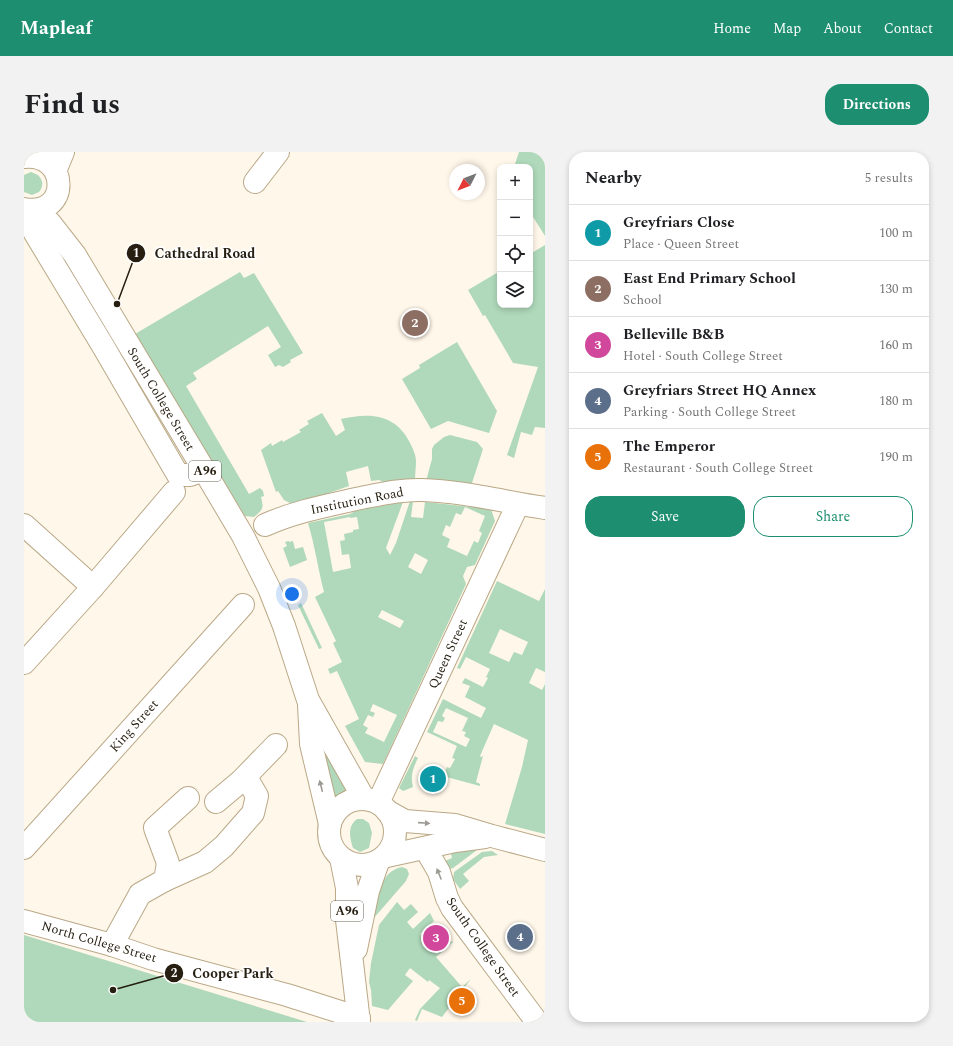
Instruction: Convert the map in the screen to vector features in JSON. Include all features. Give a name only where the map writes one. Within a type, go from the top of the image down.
[{"type":"main road","points":[[255,182],[278,152]]},
{"type":"main road","points":[[41,156],[59,177],[58,192],[54,199],[42,208],[28,211],[30,225],[178,475],[190,475],[204,470]]},
{"type":"main road","name":"A96","points":[[54,199],[75,255]]},
{"type":"main road","name":"A96","points":[[28,211],[50,223],[75,255]]},
{"type":"main road","name":"South College Street","points":[[75,255],[243,536],[268,588],[284,626],[308,700],[311,744],[330,824]]},
{"type":"main road","name":"Institution Road","points":[[265,524],[330,505],[375,495],[411,490],[436,491],[545,508]]},
{"type":"main road","points":[[24,663],[93,587],[174,492]]},
{"type":"main road","name":"Queen Street","points":[[376,804],[518,504]]},
{"type":"main road","points":[[24,525],[93,587]]},
{"type":"main road","name":"King Street","points":[[24,848],[244,605]]},
{"type":"main road","name":"South College Street","points":[[308,700],[376,804]]},
{"type":"main road","points":[[216,802],[241,781],[276,745]]},
{"type":"main road","points":[[112,945],[140,894],[165,880],[205,862],[224,846],[253,813],[257,796],[250,784],[241,781]]},
{"type":"main road","points":[[165,880],[168,863],[155,828],[188,798]]},
{"type":"main road","points":[[492,836],[455,841],[382,859],[369,865],[359,866],[341,858],[330,843],[328,833],[333,815],[342,806],[355,800],[376,804],[405,821],[455,825],[545,850]]},
{"type":"main road","points":[[376,804],[392,819],[395,828],[395,837],[392,846],[382,859]]},
{"type":"main road","name":"South College Street","points":[[425,848],[439,872],[447,898],[452,908],[537,1022]]},
{"type":"main road","name":"A96","points":[[341,858],[347,888],[347,920],[359,1020]]},
{"type":"main road","name":"A96","points":[[353,963],[368,890],[382,859]]},
{"type":"main road","name":"North College Street","points":[[24,921],[112,945],[153,959],[286,995],[359,1020]]},
{"type":"green space","points":[[519,152],[545,152],[545,236],[533,217],[533,164],[515,164]]},
{"type":"green space","points":[[31,172],[38,175],[42,183],[42,188],[39,192],[32,195],[24,192],[24,175]]},
{"type":"green space","points":[[545,245],[545,428],[535,427],[532,435],[521,432],[514,458],[507,455],[538,367],[513,363],[485,315],[483,316],[468,290],[497,273],[497,308],[533,308],[533,252]]},
{"type":"green space","points":[[240,272],[244,278],[254,273],[303,353],[290,360],[291,362],[283,367],[279,365],[275,367],[268,355],[281,347],[268,326],[193,373],[197,379],[186,386],[249,494],[260,488],[263,491],[264,496],[261,497],[262,508],[254,517],[245,516],[135,334]]},
{"type":"green space","points":[[457,342],[497,411],[489,433],[448,421],[431,429],[402,379],[420,368],[419,365]]},
{"type":"green space","points":[[322,413],[336,436],[345,430],[341,419],[351,417],[380,417],[396,425],[403,432],[415,453],[415,480],[385,483],[379,480],[371,481],[368,466],[346,472],[349,486],[294,505],[284,500],[278,491],[276,492],[261,450],[271,443],[272,446],[282,440],[283,442],[301,432],[299,430],[309,424],[307,421]]},
{"type":"green space","points":[[450,435],[477,442],[483,449],[471,486],[426,481],[434,445],[444,437]]},
{"type":"green space","points":[[410,501],[413,501],[411,517],[423,518],[425,502],[491,509],[495,521],[475,565],[467,567],[463,576],[466,584],[383,764],[365,762],[345,726],[359,719],[337,671],[330,674],[328,669],[342,662],[333,643],[336,641],[315,597],[324,592],[308,523],[350,514],[355,511],[403,502],[386,548],[390,555],[396,543]],"holes":[[[465,507],[485,516],[479,531],[482,533],[478,543],[474,541],[467,556],[447,547],[450,539],[442,535],[446,525],[450,527],[456,513],[461,515]],[[357,517],[359,529],[344,534],[345,540],[340,541],[342,555],[349,554],[351,568],[333,572],[324,522]],[[415,553],[428,560],[421,574],[408,567]],[[382,610],[404,621],[400,628],[378,617]],[[373,704],[397,715],[384,742],[365,733],[368,728],[363,725],[368,715],[373,717],[375,713],[370,711]]]},
{"type":"green space","points":[[293,541],[295,549],[303,547],[307,560],[290,567],[283,548],[287,546],[285,542]]},
{"type":"green space","points":[[497,581],[539,601],[545,589],[545,672],[536,668],[529,683],[542,690],[545,684],[545,834],[505,824],[522,767],[528,740],[494,724],[480,756],[483,756],[476,782],[480,784],[480,786],[443,776],[447,767],[450,768],[455,759],[452,758],[457,746],[427,732],[443,699],[481,718],[486,708],[465,697],[470,686],[462,683],[465,678],[483,687],[488,678],[486,677],[490,669],[466,657],[460,669],[457,668]],"holes":[[[500,629],[528,642],[522,655],[514,652],[509,662],[489,653]],[[446,708],[468,718],[462,731],[466,732],[464,736],[470,739],[466,747],[433,732],[438,721],[443,722],[445,718],[442,716]]]},
{"type":"green space","points":[[301,603],[322,648],[319,649],[298,605]]},
{"type":"green space","points":[[326,749],[350,794],[335,803],[320,751]]},
{"type":"green space","points":[[415,756],[418,758],[412,772],[413,787],[403,791],[399,788]]},
{"type":"green space","points":[[357,819],[363,819],[369,823],[372,833],[369,848],[360,852],[353,848],[350,836],[352,825]]},
{"type":"green space","points":[[481,847],[453,868],[449,869],[445,861],[452,858],[451,854],[457,851]]},
{"type":"green space","points":[[492,851],[498,855],[484,857],[463,874],[469,881],[460,889],[453,879],[454,872],[482,852]]},
{"type":"green space","points":[[402,867],[407,869],[409,874],[406,881],[373,919],[380,888],[384,880],[388,874]]},
{"type":"green space","points":[[397,902],[404,910],[411,904],[418,912],[407,922],[413,929],[430,913],[434,921],[420,934],[437,954],[452,941],[453,942],[436,957],[462,987],[471,979],[442,1017],[422,1009],[417,1021],[415,1020],[420,1009],[440,988],[429,980],[428,982],[410,968],[405,975],[413,981],[388,1010],[372,1006],[369,982],[371,963],[379,925]]},
{"type":"green space","points":[[24,935],[307,1022],[24,1022]]},
{"type":"place","name":"Cathedral Road","points":[[117,304]]},
{"type":"place","name":"East End Primary School","points":[[415,323]]},
{"type":"place","name":"Greyfriars Close","points":[[433,779]]},
{"type":"place","name":"Greyfriars Street HQ Annex","points":[[520,937]]},
{"type":"place","name":"Belleville B&B","points":[[436,938]]},
{"type":"place","name":"Cooper Park","points":[[113,990]]},
{"type":"place","name":"The Emperor","points":[[462,1001]]}]
